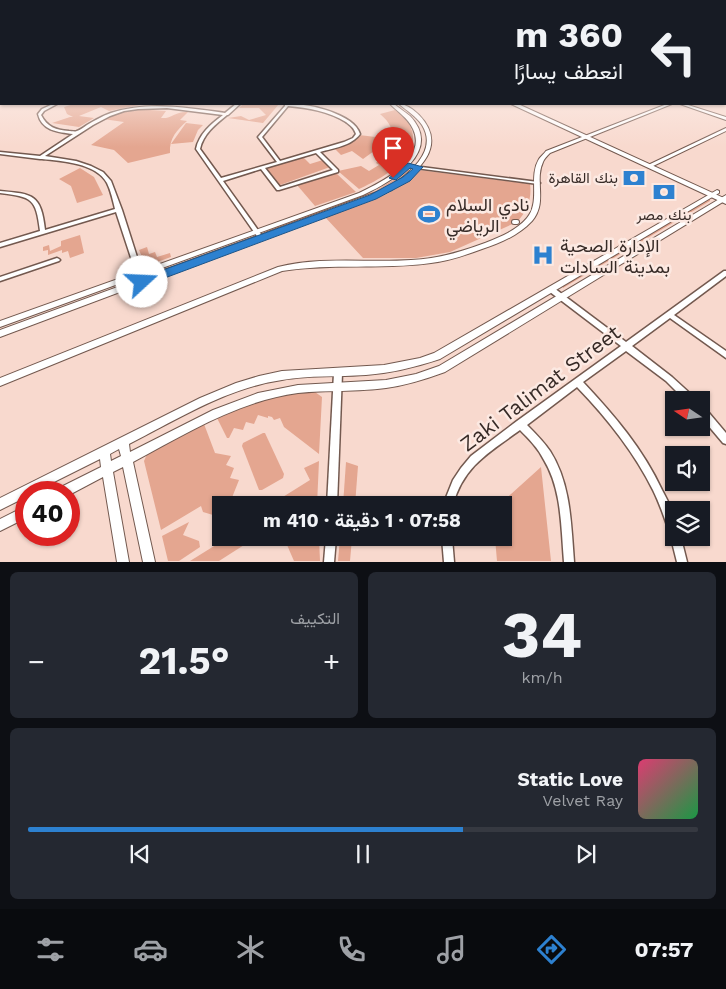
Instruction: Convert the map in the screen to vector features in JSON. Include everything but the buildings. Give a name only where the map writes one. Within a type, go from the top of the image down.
[{"type":"main road","points":[[516,105],[587,135]]},
{"type":"main road","points":[[525,105],[721,197]]},
{"type":"street","points":[[54,105],[39,115],[44,126],[79,133]]},
{"type":"street","points":[[182,109],[188,105]]},
{"type":"street","points":[[237,105],[203,136],[198,146],[201,154],[261,238]]},
{"type":"street","points":[[220,180],[317,151],[351,140],[358,134],[357,129],[330,111],[287,105],[260,137],[279,162]]},
{"type":"street","points":[[0,324],[370,190],[393,178],[408,166],[418,148],[418,133],[410,119],[398,105]]},
{"type":"street","points":[[0,334],[381,193],[406,179],[419,167],[429,147],[429,135],[419,118],[398,105]]},
{"type":"street","points":[[0,382],[281,269],[322,263],[430,261],[489,244],[517,230],[532,217],[539,200],[537,166],[541,158],[548,152],[587,135],[667,105]]},
{"type":"street","points":[[685,105],[726,119]]},
{"type":"street","points":[[698,105],[726,114]]},
{"type":"street","points":[[40,158],[104,118],[124,110],[154,107],[227,114]]},
{"type":"street","points":[[652,165],[726,129]]},
{"type":"street","points":[[262,167],[279,189],[336,171],[317,151]]},
{"type":"street","points":[[0,153],[82,164],[100,172],[109,182],[142,282]]},
{"type":"street","points":[[408,166],[538,183]]},
{"type":"street","points":[[0,192],[23,195],[37,202],[41,211],[43,233]]},
{"type":"street","points":[[0,504],[203,401],[249,383],[293,374],[382,371],[427,360],[447,351],[552,290],[721,197]]},
{"type":"street","points":[[80,484],[244,401],[285,390],[386,384],[429,374],[453,363],[562,297],[721,197]]},
{"type":"street","points":[[0,245],[119,210]]},
{"type":"street","points":[[0,280],[57,260]]},
{"type":"street","name":"Zaki Talimat Street","points":[[451,496],[457,480],[471,461],[726,273]]},
{"type":"street","points":[[552,290],[669,379],[682,391]]},
{"type":"street","points":[[670,314],[726,355]]},
{"type":"street","points":[[332,496],[338,373]]},
{"type":"street","points":[[578,382],[619,426],[642,458],[665,507]]},
{"type":"street","points":[[710,421],[726,440]]},
{"type":"street","points":[[520,424],[544,450],[559,480],[564,504],[569,562]]},
{"type":"street","points":[[123,442],[149,562]]},
{"type":"street","points":[[104,452],[123,562]]},
{"type":"street","points":[[0,525],[15,518]]},
{"type":"street","points":[[330,562],[331,546]]},
{"type":"street","points":[[447,546],[448,562]]},
{"type":"street","points":[[678,546],[682,562]]},
{"type":"shaded area","points":[[71,105],[139,105],[109,111],[101,107],[79,116],[94,118],[79,127],[52,123],[73,117],[67,114],[64,107]]},
{"type":"shaded area","points":[[242,105],[278,105],[263,123],[228,118],[241,116],[249,120],[266,115],[259,108],[239,108]]},
{"type":"shaded area","points":[[152,108],[150,110],[166,111],[161,118],[188,112],[180,120],[187,121],[174,135],[170,153],[128,163],[114,150],[91,145],[124,122],[103,119],[123,111]]},
{"type":"shaded area","points":[[395,110],[408,122],[413,134],[412,146],[406,157],[396,167],[359,189],[338,171],[361,166],[369,171],[379,165],[376,163],[386,151],[392,139],[390,127],[380,114]]},
{"type":"shaded area","points":[[186,123],[203,125],[198,130],[193,142],[171,144]]},
{"type":"shaded area","points":[[359,135],[384,138],[381,146],[363,159],[352,151],[341,155],[333,147],[344,144]]},
{"type":"shaded area","points":[[302,156],[310,164],[323,160],[330,167],[280,185],[265,167]]},
{"type":"shaded area","points":[[80,168],[94,177],[103,195],[77,203],[71,186],[59,179]]},
{"type":"shaded area","points":[[407,169],[410,170],[396,180],[379,190],[361,198],[266,232],[265,230],[375,191],[400,176]]},
{"type":"shaded area","name":"نادي السلام الرياضي","points":[[419,170],[530,184],[529,200],[524,214],[517,222],[450,252],[416,258],[363,258],[325,217],[388,193],[410,179]]},
{"type":"shaded area","points":[[336,173],[356,192],[315,206],[297,185]]},
{"type":"shaded area","points":[[706,199],[710,199],[710,201],[563,288],[563,282]]},
{"type":"shaded area","points":[[80,235],[84,253],[70,258],[68,251],[62,253],[62,250],[48,255],[48,250],[43,251],[43,247],[49,245],[50,251],[61,246],[61,241]]},
{"type":"shaded area","points":[[147,247],[149,254],[155,252],[157,257],[170,253],[171,257],[146,266],[139,250]]},
{"type":"shaded area","points":[[315,392],[322,397],[319,454],[284,427],[280,418],[274,420],[272,417],[268,416],[268,418],[258,415],[254,424],[246,422],[243,430],[234,428],[229,438],[227,438],[217,418],[262,398]]},
{"type":"shaded area","points":[[204,424],[215,453],[231,456],[226,465],[234,468],[230,478],[239,480],[233,496],[212,496],[212,515],[203,512],[201,506],[161,530],[144,461],[148,452]]},
{"type":"shaded area","points":[[265,433],[284,474],[283,478],[259,490],[242,446],[243,443]]},
{"type":"shaded area","points":[[319,461],[317,496],[284,496],[310,480],[304,468]]},
{"type":"shaded area","points":[[346,462],[358,466],[356,496],[344,496]]},
{"type":"shaded area","points":[[541,467],[551,561],[497,561],[496,546],[512,546],[512,496],[509,496]]},
{"type":"shaded area","points":[[189,522],[183,535],[199,541],[200,547],[179,561],[168,561],[162,536]]},
{"type":"shaded area","points":[[214,546],[242,546],[219,561],[190,561]]},
{"type":"shaded area","points":[[287,546],[319,546],[320,561],[294,561]]},
{"type":"shaded area","points":[[339,546],[351,546],[350,561],[338,561]]},
{"type":"place","name":"بنك القاهرة","points":[[634,178]]},
{"type":"place","name":"بنك مصر","points":[[664,192]]},
{"type":"place","name":"نادي السلام الرياضي","points":[[429,214]]},
{"type":"place","name":"الإدارة الصحية بمدينة السادات","points":[[543,255]]},
{"type":"route","points":[[142,282],[373,197],[406,179],[419,167],[408,166],[393,178]]}]
